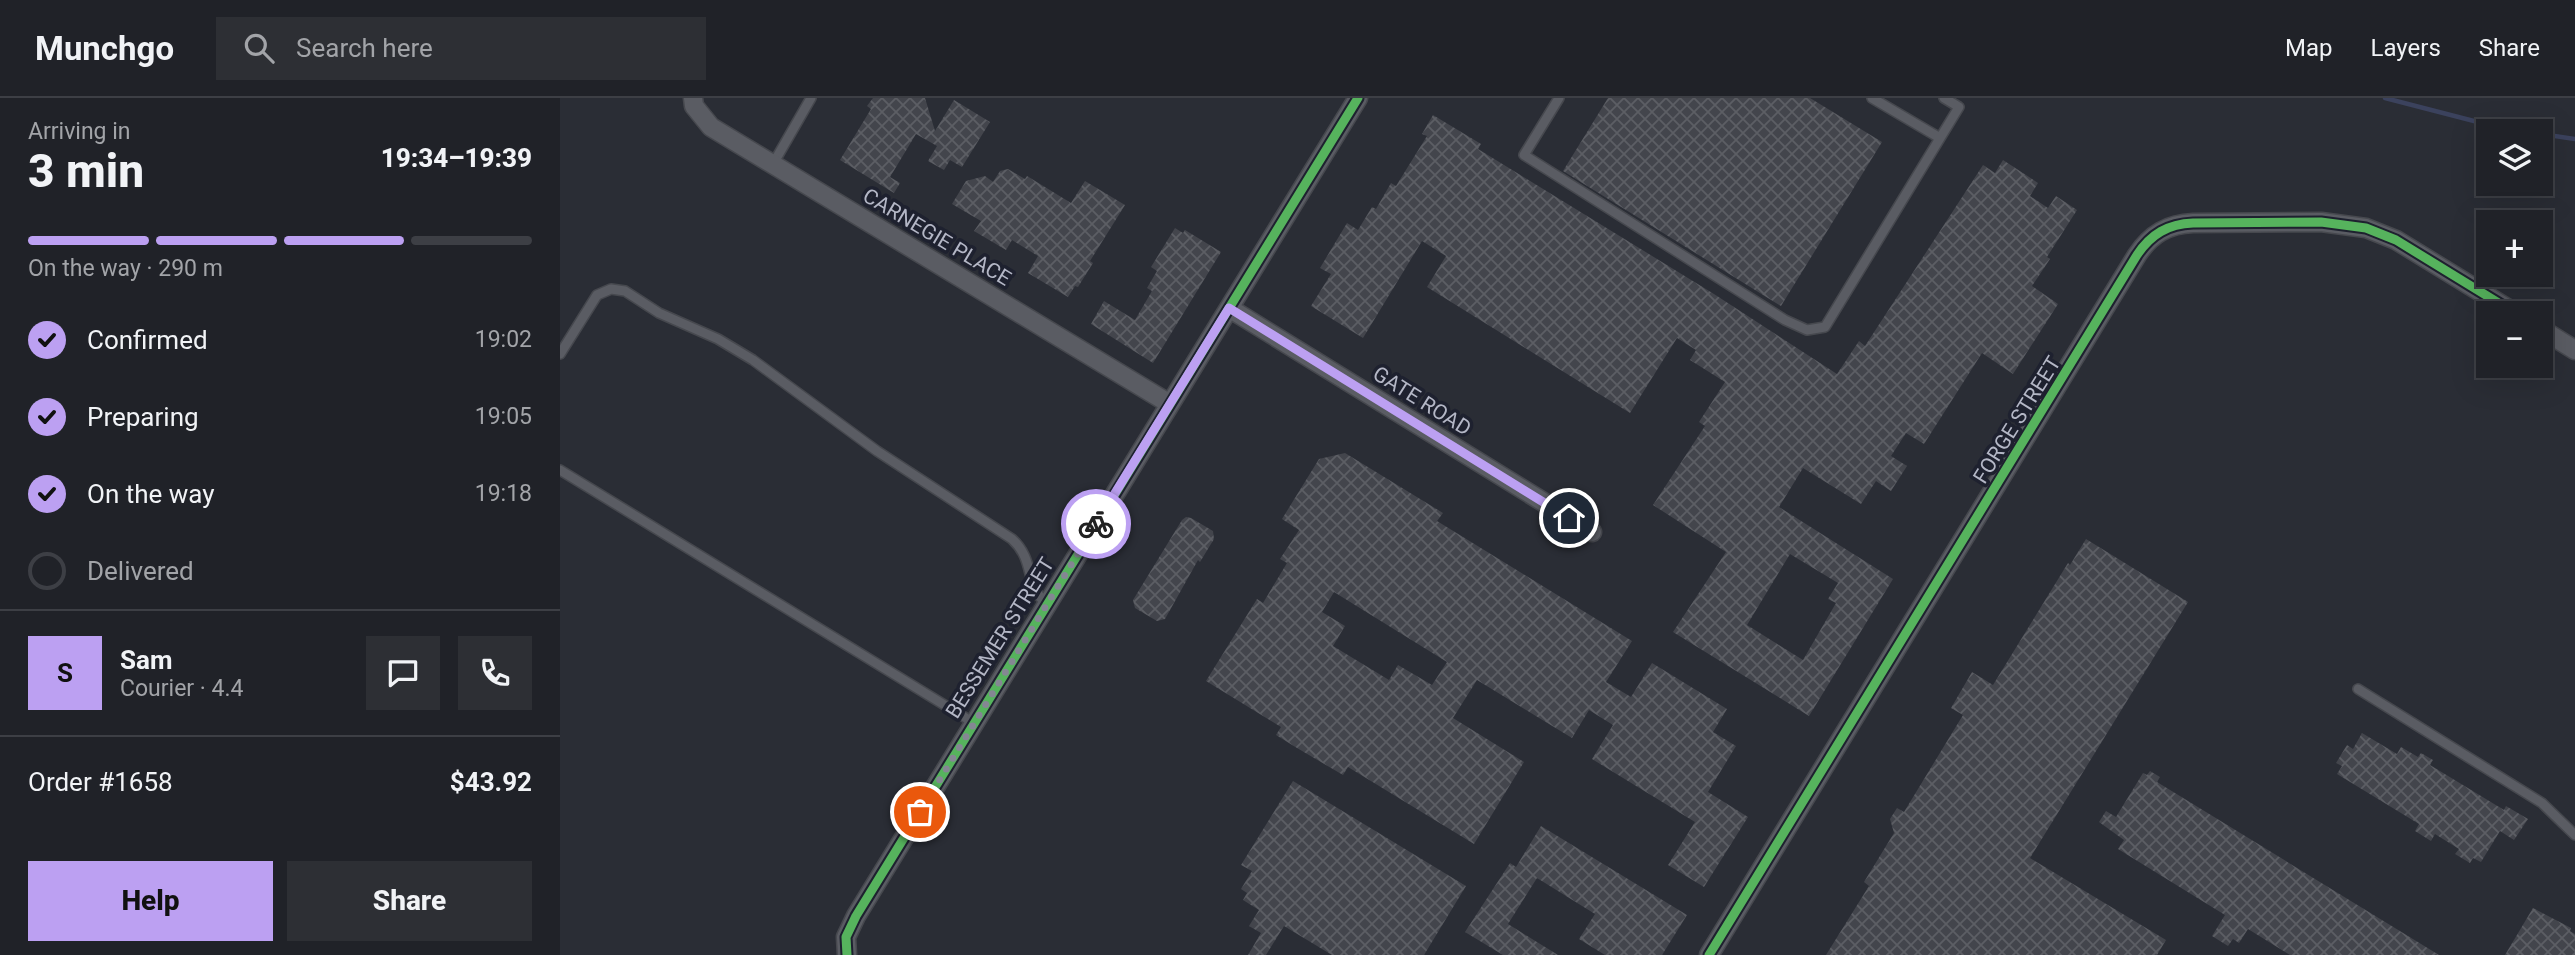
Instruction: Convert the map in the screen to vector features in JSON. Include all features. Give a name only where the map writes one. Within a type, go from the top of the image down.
[{"type":"street","name":"CARNEGIE PLACE","points":[[693,98],[694,106],[710,127],[1170,404]]},
{"type":"street","name":"BESSEMER STREET","points":[[847,955],[846,937],[852,924],[1358,98]]},
{"type":"street","name":"FORGE STREET","points":[[1709,955],[2137,255],[2151,238],[2166,228],[2186,223],[2347,224],[2396,240],[2495,301]]},
{"type":"street","name":"GATE ROAD","points":[[1229,308],[1592,532]]},
{"type":"street","points":[[2553,336],[2575,350]]},
{"type":"lane","points":[[772,164],[811,98]]},
{"type":"lane","points":[[1559,98],[1524,155],[1785,320],[1807,330],[1825,327],[1959,107],[1944,98]]},
{"type":"lane","points":[[1872,98],[1940,138]]},
{"type":"lane","points":[[560,354],[597,295],[611,289],[625,291],[659,313],[718,339],[778,376],[877,451],[1012,539],[1027,557],[1034,589],[1048,604]]},
{"type":"lane","points":[[560,470],[974,723]]},
{"type":"lane","points":[[2358,689],[2542,803],[2575,835]]},
{"type":"building","points":[[873,98],[925,98],[935,131],[954,100],[990,122],[962,167],[950,160],[944,170],[928,161],[937,146],[916,134],[890,177],[900,183],[894,193],[840,160],[871,109],[867,106]]},
{"type":"building","points":[[1608,98],[1810,98],[1882,142],[1781,306],[1563,171]]},
{"type":"building","points":[[1433,115],[1481,144],[1478,149],[1714,294],[1837,374],[1859,341],[1865,346],[1983,165],[1995,173],[2003,160],[2038,183],[2030,196],[2048,208],[2056,196],[2077,210],[2032,286],[2058,304],[2013,374],[1982,353],[1924,444],[1906,433],[1891,456],[1907,466],[1891,491],[1876,481],[1861,504],[1803,468],[1779,507],[1893,579],[1809,716],[1673,632],[1726,552],[1653,505],[1705,426],[1699,422],[1725,382],[1690,360],[1696,350],[1677,338],[1630,413],[1427,287],[1446,256],[1422,241],[1363,338],[1311,306],[1331,274],[1320,268],[1347,223],[1358,230],[1372,207],[1376,209],[1391,183],[1396,186],[1427,136],[1422,134]],"holes":[[[1790,554],[1838,583],[1828,599],[1836,603],[1803,660],[1747,625]]]},
{"type":"building","points":[[1008,169],[1025,179],[1027,176],[1071,203],[1085,181],[1125,205],[1090,261],[1093,263],[1078,287],[1075,286],[1068,297],[1028,273],[1038,256],[1012,240],[1006,250],[974,231],[981,221],[952,204],[966,181],[985,176],[993,182],[1000,171]]},
{"type":"building","points":[[1175,228],[1183,233],[1185,230],[1221,252],[1153,363],[1091,324],[1104,301],[1135,320],[1152,291],[1147,288],[1157,271],[1151,267]]},
{"type":"building","points":[[1345,453],[1443,513],[1437,521],[1632,641],[1606,682],[1631,697],[1652,663],[1727,709],[1713,732],[1736,746],[1708,792],[1748,817],[1704,887],[1668,865],[1695,822],[1592,759],[1613,725],[1589,710],[1572,738],[1477,680],[1453,718],[1524,762],[1474,844],[1348,767],[1343,775],[1297,748],[1276,735],[1281,727],[1206,681],[1257,599],[1263,603],[1287,563],[1280,559],[1299,530],[1282,519],[1319,459]],"holes":[[[1334,592],[1447,662],[1432,685],[1398,665],[1389,680],[1333,646],[1345,626],[1322,612]]]},
{"type":"building","points":[[1186,517],[1213,531],[1214,539],[1200,562],[1198,560],[1165,619],[1157,621],[1135,608],[1133,600]]},
{"type":"building","points":[[2086,539],[2188,602],[2030,858],[2166,940],[2157,955],[1826,955],[1869,886],[1864,882],[1894,833],[1890,819],[1897,808],[1904,812],[1963,715],[1951,708],[1972,672],[1993,685],[2068,563],[2070,565]]},
{"type":"building","points":[[2362,733],[2397,754],[2401,747],[2418,757],[2421,753],[2433,760],[2430,765],[2504,810],[2506,806],[2528,819],[2514,840],[2500,831],[2481,862],[2473,858],[2470,863],[2455,854],[2459,849],[2435,834],[2431,841],[2415,831],[2419,824],[2337,774],[2342,766],[2336,763],[2347,745],[2353,749]]},
{"type":"building","points":[[2150,771],[2160,777],[2157,782],[2439,955],[2290,955],[2248,929],[2239,943],[2233,939],[2228,946],[2212,936],[2225,915],[2118,849],[2124,840],[2099,822],[2106,811],[2116,817],[2143,773],[2147,775]]},
{"type":"building","points":[[1293,781],[1466,886],[1424,955],[1332,955],[1284,926],[1266,955],[1248,955],[1261,933],[1249,926],[1259,910],[1243,900],[1247,893],[1241,889],[1252,871],[1241,865]]},
{"type":"building","points":[[1541,826],[1687,915],[1662,955],[1605,955],[1579,939],[1595,914],[1537,878],[1508,924],[1558,955],[1503,955],[1465,932],[1510,863],[1516,867]]},
{"type":"building","points":[[2533,908],[2571,928],[2570,931],[2575,934],[2575,955],[2505,955]]},
{"type":"waterway","points":[[2385,98],[2476,122]]},
{"type":"waterway","points":[[2553,136],[2575,139]]},
{"type":"cycle path","points":[[847,955],[846,937],[856,916],[1358,98]]},
{"type":"cycle path","points":[[1709,955],[2137,255],[2154,236],[2176,225],[2193,223],[2321,222],[2366,228],[2396,240],[2495,301]]},
{"type":"way so far","points":[[920,812],[1096,524]]},
{"type":"route","points":[[1096,524],[1229,308],[1569,518]]}]
